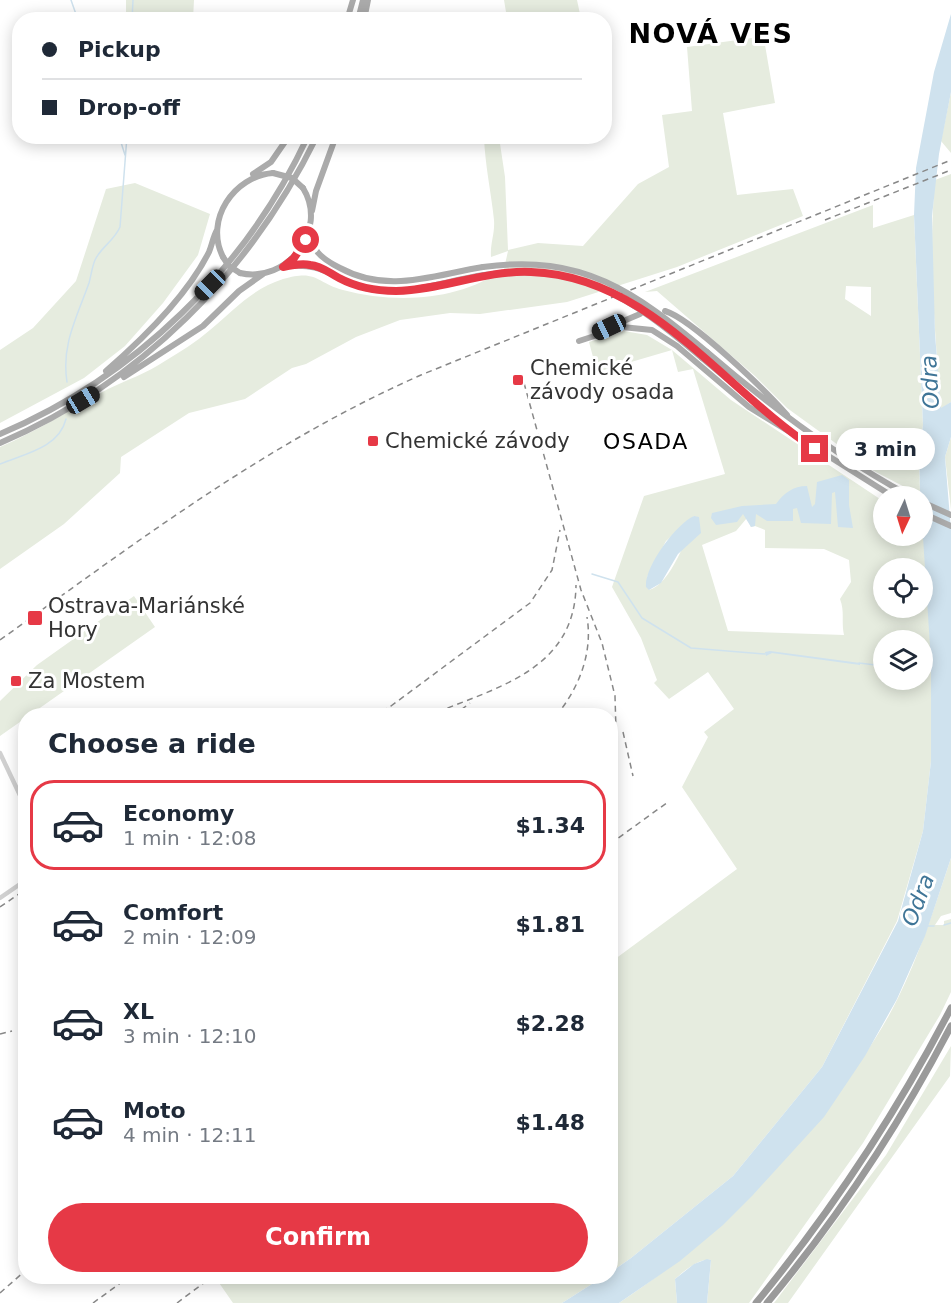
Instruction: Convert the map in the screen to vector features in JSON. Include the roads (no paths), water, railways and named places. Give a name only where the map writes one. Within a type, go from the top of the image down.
[{"type":"highway","points":[[756,1303],[818,1223],[876,1138],[951,1008]]},
{"type":"highway","points":[[767,1303],[830,1220],[882,1144],[951,1026]]},
{"type":"main road","points":[[83,391],[149,332],[169,308],[209,251],[222,210],[232,193],[251,175],[271,162],[283,144]]},
{"type":"main road","points":[[0,434],[83,391],[134,356],[177,319],[210,285],[270,207],[304,144]]},
{"type":"main road","points":[[102,388],[138,362],[180,326],[215,290],[276,211],[313,144]]},
{"type":"main road","points":[[283,267],[303,245],[310,224],[316,191],[333,144]]},
{"type":"main road","points":[[245,182],[261,174],[273,173],[292,178],[303,188],[310,204],[312,247],[320,256],[353,275],[371,281],[403,282],[484,271],[534,272],[568,277],[602,287],[649,314],[795,425],[893,486]]},
{"type":"main road","points":[[217,230],[218,245],[229,266],[240,273],[263,274]]},
{"type":"main road","points":[[0,443],[64,411],[196,332],[239,291],[263,274],[283,267],[314,265],[348,282],[386,291],[424,288],[484,271]]},
{"type":"main road","points":[[665,311],[683,320],[724,354],[795,425]]},
{"type":"main road","points":[[640,314],[579,341],[622,327],[652,330],[677,346],[748,407],[876,486]]},
{"type":"main road","points":[[705,355],[798,437]]},
{"type":"main road","points":[[933,507],[951,515]]},
{"type":"main road","points":[[933,518],[951,526]]},
{"type":"street","points":[[0,753],[18,791]]},
{"type":"street","points":[[0,898],[18,886]]},
{"type":"water","name":"Odra","points":[[951,14],[951,92],[939,154],[932,216],[935,334],[941,408],[951,402],[951,437],[945,457],[951,530],[951,858],[925,936],[897,999],[865,1056],[824,1117],[723,1225],[680,1261],[619,1303],[562,1303],[592,1284],[618,1284],[618,1267],[733,1176],[822,1067],[898,921],[923,831],[931,761],[931,690],[933,690],[933,630],[929,630],[928,618],[933,618],[933,558],[924,558],[924,546],[933,546],[933,486],[920,486],[919,450],[923,425],[914,215],[916,168],[934,72]]},
{"type":"water","points":[[842,475],[849,480],[849,505],[853,528],[838,527],[835,492],[832,493],[831,524],[801,523],[797,508],[793,509],[793,521],[767,521],[756,514],[755,526],[751,527],[743,514],[737,522],[716,525],[711,518],[712,513],[742,506],[776,504],[789,491],[802,486],[807,486],[812,507],[815,504],[817,482]]},
{"type":"water","points":[[694,516],[699,517],[701,533],[678,554],[661,583],[649,590],[646,587],[650,569],[662,547],[679,528]]},
{"type":"water","points":[[765,652],[860,663],[860,665],[772,653],[766,656]]},
{"type":"water","points":[[707,1259],[711,1260],[707,1303],[677,1303],[675,1279],[694,1264]]},
{"type":"waterway","points":[[71,0],[75,12]]},
{"type":"waterway","points":[[132,12],[133,0]]},
{"type":"waterway","points":[[122,144],[125,155]]},
{"type":"waterway","points":[[67,382],[68,343],[94,263],[120,227],[126,144]]},
{"type":"waterway","points":[[0,464],[30,453],[48,443],[56,437],[66,419]]},
{"type":"waterway","points":[[592,574],[618,582],[642,618],[691,648],[765,654]]},
{"type":"waterway","points":[[859,663],[873,665]]},
{"type":"waterway","points":[[944,925],[951,923]]},
{"type":"waterway","name":"Odra","points":[[926,926],[934,926]]},
{"type":"railway","points":[[0,640],[203,497],[255,463],[364,402],[421,375],[951,160]]},
{"type":"railway","points":[[825,220],[951,170]]},
{"type":"railway","points":[[524,383],[581,590],[602,643],[615,696],[615,708]]},
{"type":"railway","points":[[387,708],[530,603],[552,570],[560,530]]},
{"type":"railway","points":[[448,708],[503,685],[526,673],[546,657],[562,638],[572,614],[576,585]]},
{"type":"railway","points":[[562,708],[577,682],[586,657],[587,617]]},
{"type":"railway","points":[[463,708],[470,703]]},
{"type":"railway","points":[[623,732],[633,776]]},
{"type":"railway","points":[[618,838],[668,802]]},
{"type":"railway","points":[[0,907],[18,895]]},
{"type":"railway","points":[[0,1034],[12,1031]]},
{"type":"railway","points":[[0,1293],[18,1277]]},
{"type":"railway","points":[[93,1303],[119,1284]]},
{"type":"railway","points":[[177,1303],[202,1284]]},
{"type":"place","name":"Chemické závody osada","points":[[518,380]]},
{"type":"place","name":"Chemické závody","points":[[373,441]]},
{"type":"place","name":"Ostrava-Mariánské Hory","points":[[35,618]]},
{"type":"place","name":"Za Mostem","points":[[16,681]]},
{"type":"district","name":"NOVÁ VES","points":[[711,33]]},
{"type":"district","name":"OSADA","points":[[646,441]]}]
